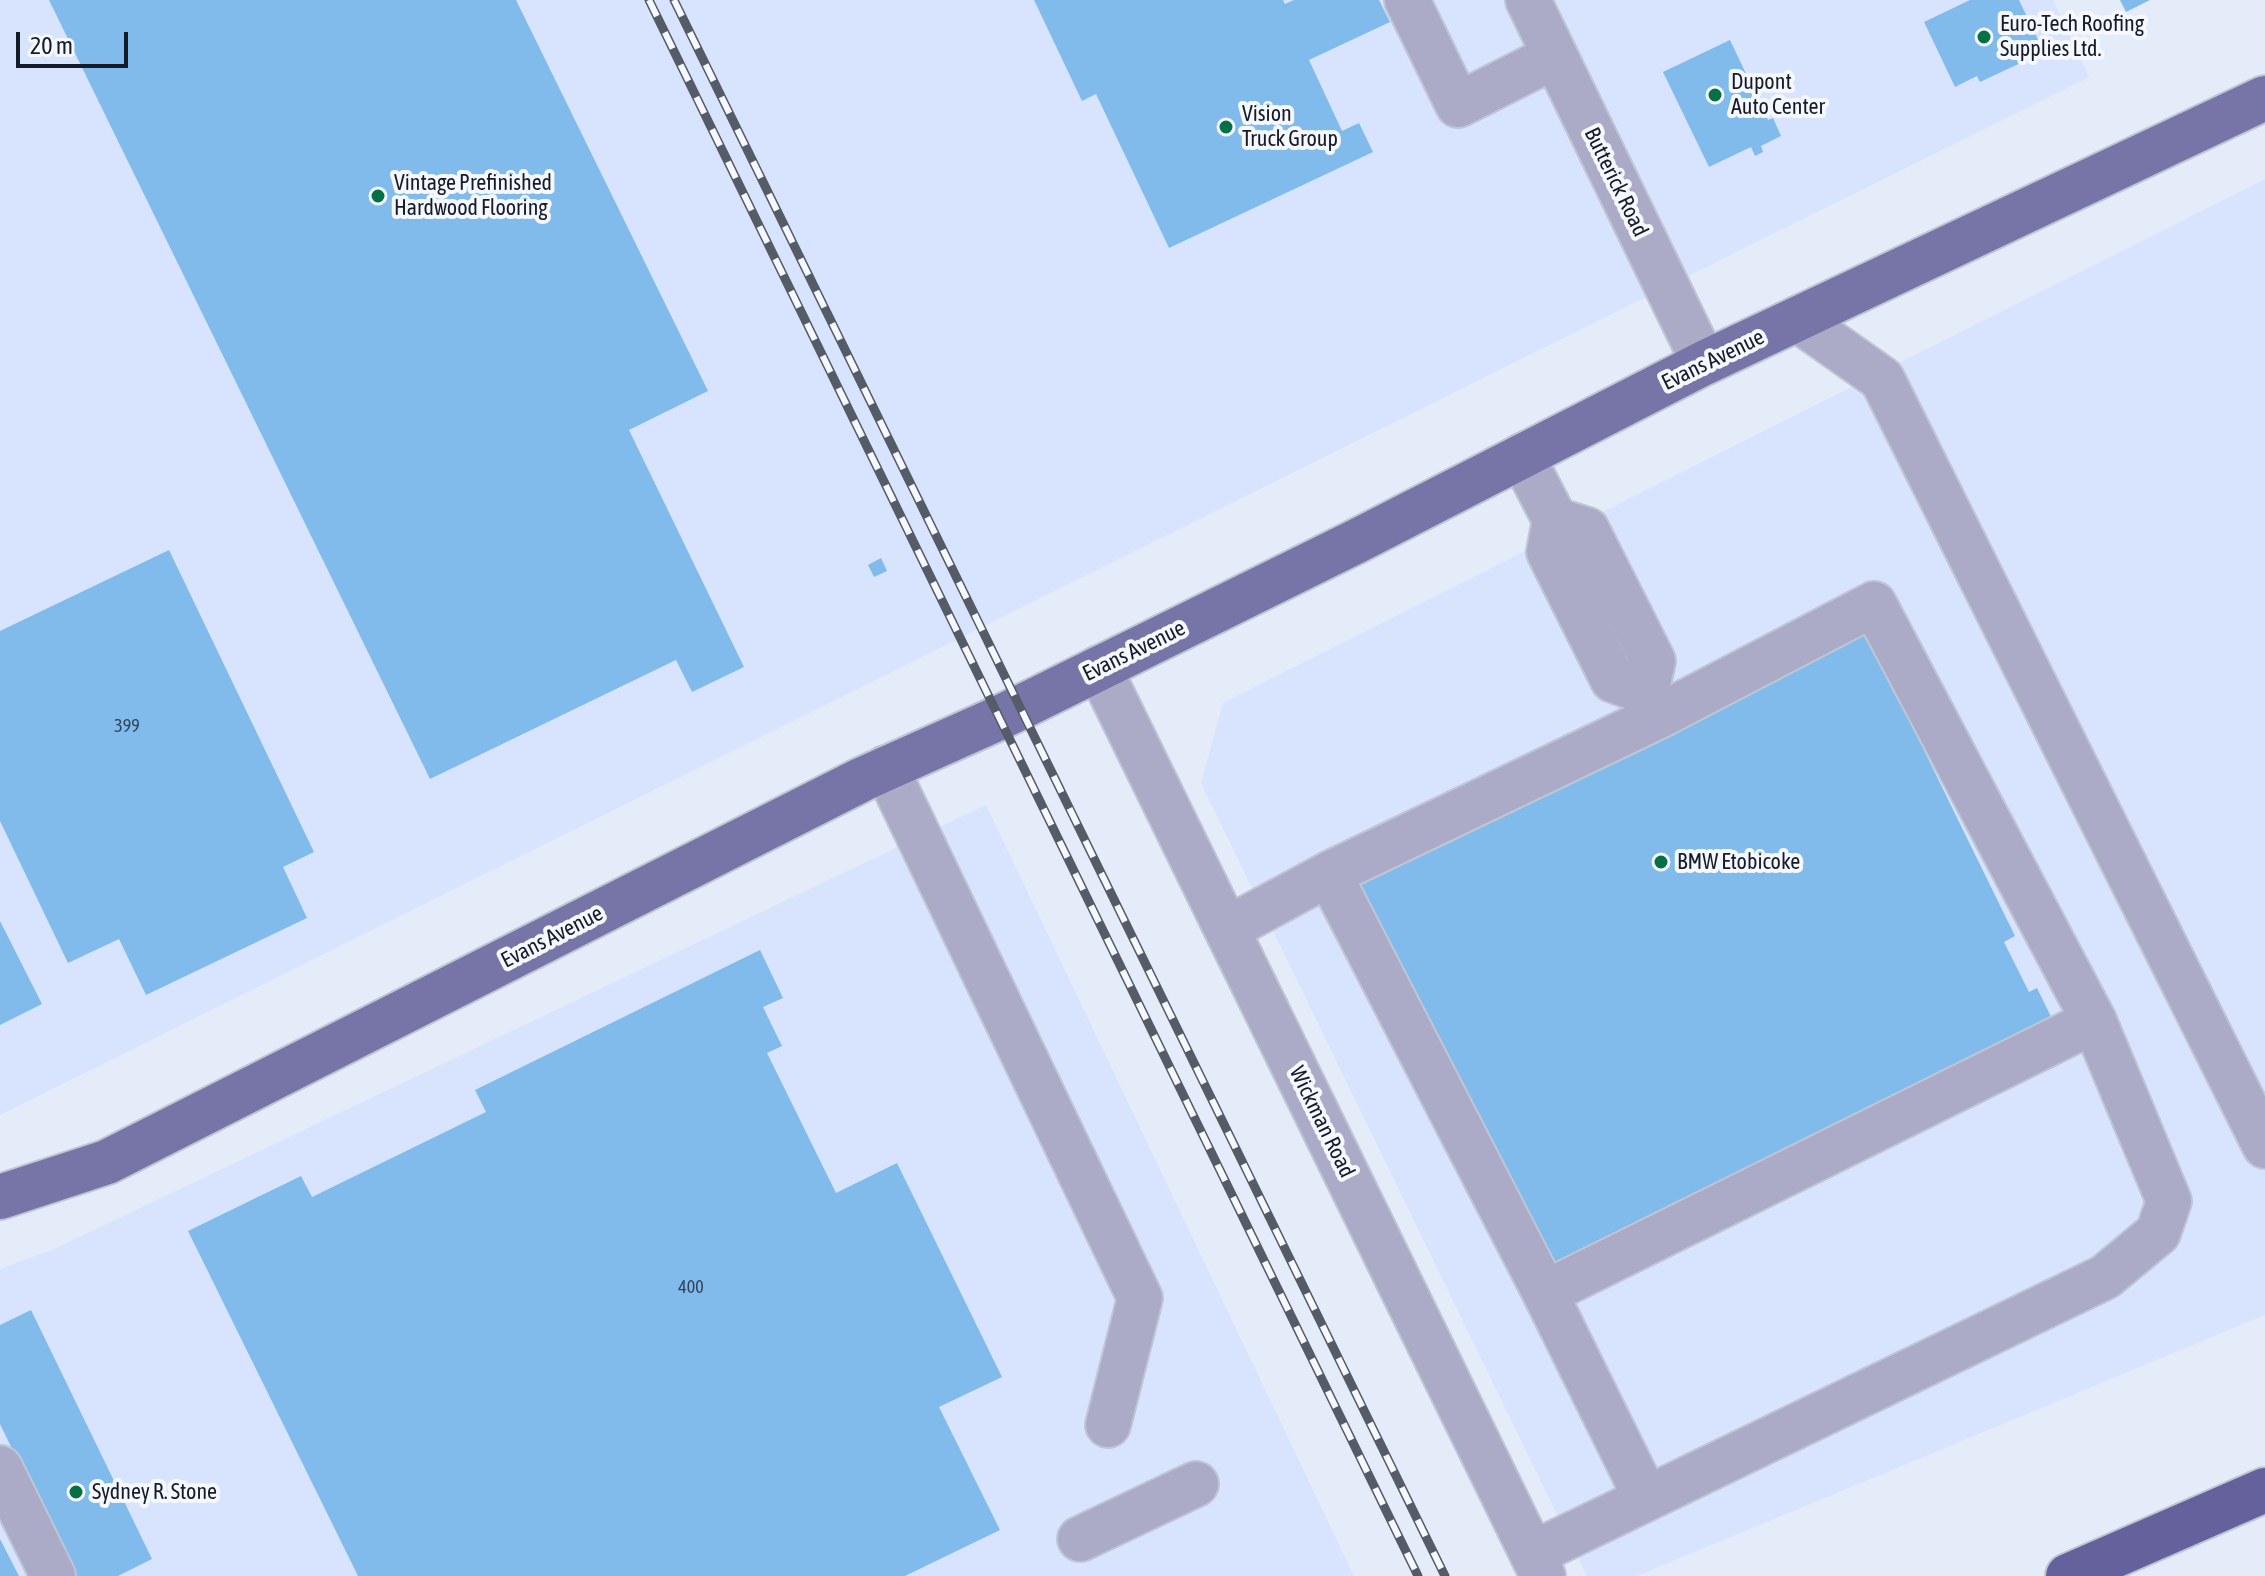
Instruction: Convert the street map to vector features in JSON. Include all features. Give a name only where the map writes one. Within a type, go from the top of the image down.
[{"type":"highway","points":[[2068,1576],[2265,1490]]},
{"type":"main road","name":"Evans Avenue","points":[[0,1197],[107,1162],[886,768],[999,718],[1704,363],[2265,98]]},
{"type":"street","points":[[1407,0],[1458,105],[1555,56]]},
{"type":"street","name":"Butterick Road","points":[[1528,0],[1704,363]]},
{"type":"street","points":[[1797,319],[1882,379],[2265,1146]]},
{"type":"street","points":[[1522,456],[1555,520],[1549,552],[1613,680],[1653,704]]},
{"type":"street","points":[[1227,929],[1653,704],[1874,604],[2094,1021],[2169,1201],[2158,1233],[2105,1277],[1646,1498],[1538,1565]]},
{"type":"street","name":"Wickman Road","points":[[1099,668],[1538,1565]]},
{"type":"street","points":[[886,768],[1140,1298],[1108,1425]]},
{"type":"street","points":[[1329,874],[1545,1293],[1646,1498]]},
{"type":"street","points":[[1545,1293],[2094,1021]]},
{"type":"street","points":[[0,1468],[53,1576]]},
{"type":"street","points":[[1080,1539],[1196,1484]]},
{"type":"shaded area","points":[[0,0],[2053,0],[2089,77],[0,1115]]},
{"type":"shaded area","points":[[2265,179],[2265,1315],[1637,1576],[1587,1576],[1201,783],[1223,703]]},
{"type":"shaded area","points":[[986,805],[1354,1576],[0,1576],[0,1269],[52,1250]]},
{"type":"building","name":"Vintage Prefinished Hardwood Flooring","points":[[49,0],[516,0],[708,391],[629,430],[744,667],[692,692],[676,660],[430,779]]},
{"type":"building","name":"Vision Truck Group","points":[[1034,0],[1283,0],[1285,4],[1294,0],[1379,0],[1390,22],[1309,60],[1342,131],[1359,123],[1373,152],[1169,248],[1096,94],[1082,101]]},
{"type":"building","name":"Euro-Tech Roofing Supplies Ltd.","points":[[1970,0],[2019,0],[2044,52],[1980,82],[1977,76],[1955,87],[1924,22]]},
{"type":"building","points":[[2120,0],[2150,0],[2126,12]]},
{"type":"building","name":"Dupont Auto Center","points":[[1730,40],[1768,120],[1773,118],[1781,136],[1761,146],[1763,152],[1755,156],[1751,147],[1709,167],[1663,72]]},
{"type":"building","points":[[169,550],[314,852],[283,867],[307,918],[146,995],[119,939],[68,963],[0,821],[0,631]]},
{"type":"building","points":[[881,558],[887,571],[874,577],[868,565]]},
{"type":"building","points":[[1864,628],[2015,936],[2004,942],[2029,992],[2037,988],[2056,1027],[1545,1279],[1537,1236],[1432,1024],[1417,1031],[1344,884]]},
{"type":"building","points":[[0,921],[42,1004],[0,1025]]},
{"type":"building","points":[[760,950],[783,998],[763,1007],[782,1046],[767,1053],[836,1193],[897,1163],[1002,1377],[939,1407],[1000,1530],[905,1576],[358,1576],[188,1231],[301,1176],[312,1197],[486,1112],[475,1090]]},
{"type":"building","name":"Sydney R. Stone","points":[[31,1310],[152,1559],[118,1576],[74,1576],[0,1424],[0,1325]]},
{"type":"building","points":[[0,1539],[19,1576],[0,1576]]},
{"type":"railway","points":[[649,0],[1418,1576]]},
{"type":"railway","points":[[674,0],[1445,1576]]},
{"type":"place","name":"Euro-Tech Roofing Supplies Ltd.","points":[[1984,37]]},
{"type":"place","name":"Dupont Auto Center","points":[[1715,95]]},
{"type":"place","name":"Vision Truck Group","points":[[1226,127]]},
{"type":"place","name":"Vintage Prefinished Hardwood Flooring","points":[[378,196]]},
{"type":"place","name":"BMW Etobicoke","points":[[1661,862]]},
{"type":"place","name":"Sydney R. Stone","points":[[76,1492]]}]
